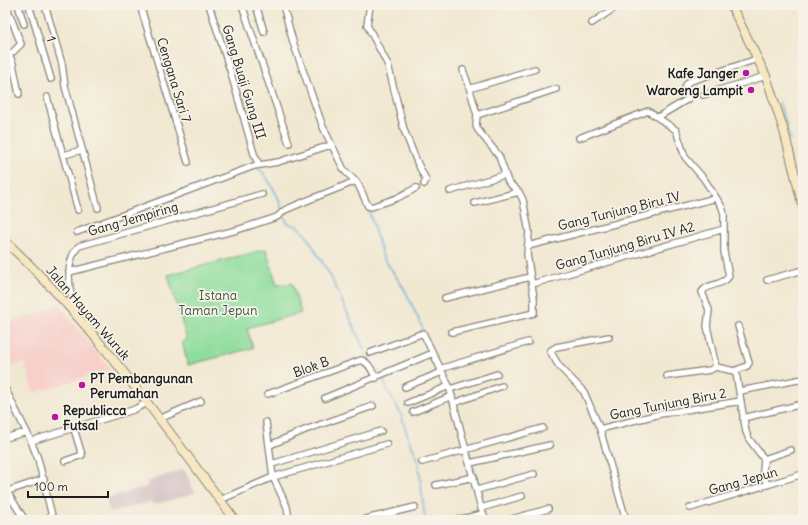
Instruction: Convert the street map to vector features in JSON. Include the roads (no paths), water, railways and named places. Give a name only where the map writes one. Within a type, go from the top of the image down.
[{"type":"main road","points":[[731,5],[766,76],[784,131],[803,207]]},
{"type":"main road","name":"Jalan Hayam Wuruk","points":[[5,241],[75,314],[147,403],[235,520]]},
{"type":"street","points":[[6,5],[21,44],[7,55],[13,64],[19,94]]},
{"type":"street","points":[[22,5],[19,8],[24,24]]},
{"type":"street","name":"1","points":[[29,5],[51,79]]},
{"type":"street","points":[[45,5],[62,64],[65,86],[98,208]]},
{"type":"street","name":"Cengana Sari 7","points":[[140,5],[188,162]]},
{"type":"street","name":"Gang Buaji Gung III","points":[[208,5],[230,70],[257,165]]},
{"type":"street","points":[[242,5],[289,143]]},
{"type":"street","points":[[256,5],[264,32]]},
{"type":"street","points":[[283,5],[293,42],[309,90],[331,145],[344,170],[356,181],[369,207],[397,198],[416,188]]},
{"type":"street","points":[[370,5],[367,20],[368,24],[388,65],[402,124],[426,180],[424,184]]},
{"type":"street","points":[[592,23],[619,5]]},
{"type":"street","points":[[658,117],[688,99],[685,87],[688,82],[757,59]]},
{"type":"street","points":[[470,90],[472,88],[535,69]]},
{"type":"street","points":[[452,332],[534,313],[532,284],[530,277],[528,225],[523,200],[519,192],[504,176],[499,156],[478,130],[476,120],[477,115],[463,70]]},
{"type":"street","points":[[703,95],[766,76]]},
{"type":"street","points":[[477,115],[556,89]]},
{"type":"street","points":[[47,97],[78,210]]},
{"type":"street","points":[[579,138],[646,111],[658,117],[676,130],[685,158],[704,179],[722,207],[724,252],[729,276],[727,280],[705,288],[702,292],[709,312],[707,326],[716,367]]},
{"type":"street","points":[[77,232],[257,165],[278,162],[331,145]]},
{"type":"street","points":[[64,155],[82,150]]},
{"type":"street","points":[[450,191],[504,176]]},
{"type":"street","points":[[69,272],[237,230],[277,217],[284,211],[356,181]]},
{"type":"street","points":[[475,203],[519,192]]},
{"type":"street","name":"Gang Jempiring","points":[[75,314],[69,272],[74,253],[79,246],[262,194]]},
{"type":"street","name":"Gang Tunjung Biru IV","points":[[528,246],[716,198]]},
{"type":"street","name":"Gang Tunjung Biru IV A2","points":[[532,284],[724,229]]},
{"type":"street","points":[[767,280],[803,270]]},
{"type":"street","points":[[445,298],[530,277]]},
{"type":"street","points":[[667,376],[710,370],[716,367],[734,371],[747,366],[749,363],[738,326]]},
{"type":"street","points":[[370,353],[422,332],[450,387],[481,508],[486,520]]},
{"type":"street","points":[[610,336],[553,348],[550,351],[558,366],[584,392],[600,429],[626,520]]},
{"type":"street","points":[[405,387],[441,370],[528,342]]},
{"type":"street","points":[[325,398],[433,353]]},
{"type":"street","name":"Blok B","points":[[268,394],[361,360],[365,361],[380,376]]},
{"type":"street","points":[[734,371],[736,373],[740,390],[743,418],[749,439],[764,459],[763,473],[767,485]]},
{"type":"street","points":[[408,403],[450,387],[497,374]]},
{"type":"street","points":[[740,390],[803,378]]},
{"type":"street","points":[[454,403],[502,386]]},
{"type":"street","points":[[5,389],[31,441],[44,480],[53,520]]},
{"type":"street","points":[[413,412],[452,396]]},
{"type":"street","points":[[159,419],[201,401]]},
{"type":"street","name":"Gang Tunjung Biru 2","points":[[600,429],[660,414],[741,401]]},
{"type":"street","points":[[31,441],[147,403]]},
{"type":"street","points":[[743,418],[803,404]]},
{"type":"street","points":[[270,445],[305,430],[373,406]]},
{"type":"street","points":[[266,422],[270,445],[272,477],[288,507],[289,520]]},
{"type":"street","points":[[65,461],[82,455],[74,428]]},
{"type":"street","points":[[422,462],[543,428]]},
{"type":"street","points":[[272,464],[381,431]]},
{"type":"street","points":[[5,438],[27,432]]},
{"type":"street","points":[[220,500],[272,477],[387,444]]},
{"type":"street","points":[[470,463],[550,445]]},
{"type":"street","points":[[764,459],[791,450]]},
{"type":"street","points":[[477,490],[534,474]]},
{"type":"street","name":"Gang Jepun","points":[[690,508],[803,474]]},
{"type":"street","points":[[436,485],[474,477]]},
{"type":"street","points":[[23,520],[23,517],[6,492],[44,480]]},
{"type":"street","points":[[481,508],[522,496]]},
{"type":"street","points":[[362,520],[415,507]]},
{"type":"street","points":[[508,520],[548,509]]},
{"type":"street","points":[[457,520],[483,514]]},
{"type":"waterway","points":[[779,102],[787,127]]},
{"type":"waterway","points":[[788,132],[790,140]]},
{"type":"waterway","points":[[252,159],[255,164]]},
{"type":"waterway","points":[[257,167],[265,175],[272,186],[282,209]]},
{"type":"waterway","points":[[368,208],[383,257],[405,290],[424,331]]},
{"type":"waterway","points":[[283,213],[287,223],[299,227],[308,238],[331,277],[369,360],[380,373]]},
{"type":"waterway","points":[[382,377],[401,414],[409,440],[418,459],[425,520]]},
{"type":"waterway","points":[[461,420],[468,447]]},
{"type":"waterway","points":[[470,452],[471,460]]},
{"type":"waterway","points":[[473,466],[479,486]]},
{"type":"waterway","points":[[480,492],[481,499]]},
{"type":"place","name":"Kafe Janger","points":[[746,73]]},
{"type":"place","name":"Waroeng Lampit","points":[[751,90]]},
{"type":"place","name":"PT Pembangunan Perumahan","points":[[82,385]]},
{"type":"place","name":"Republicca Futsal","points":[[55,417]]},
{"type":"park label","name":"Istana Taman Jepun","points":[[218,302]]}]
